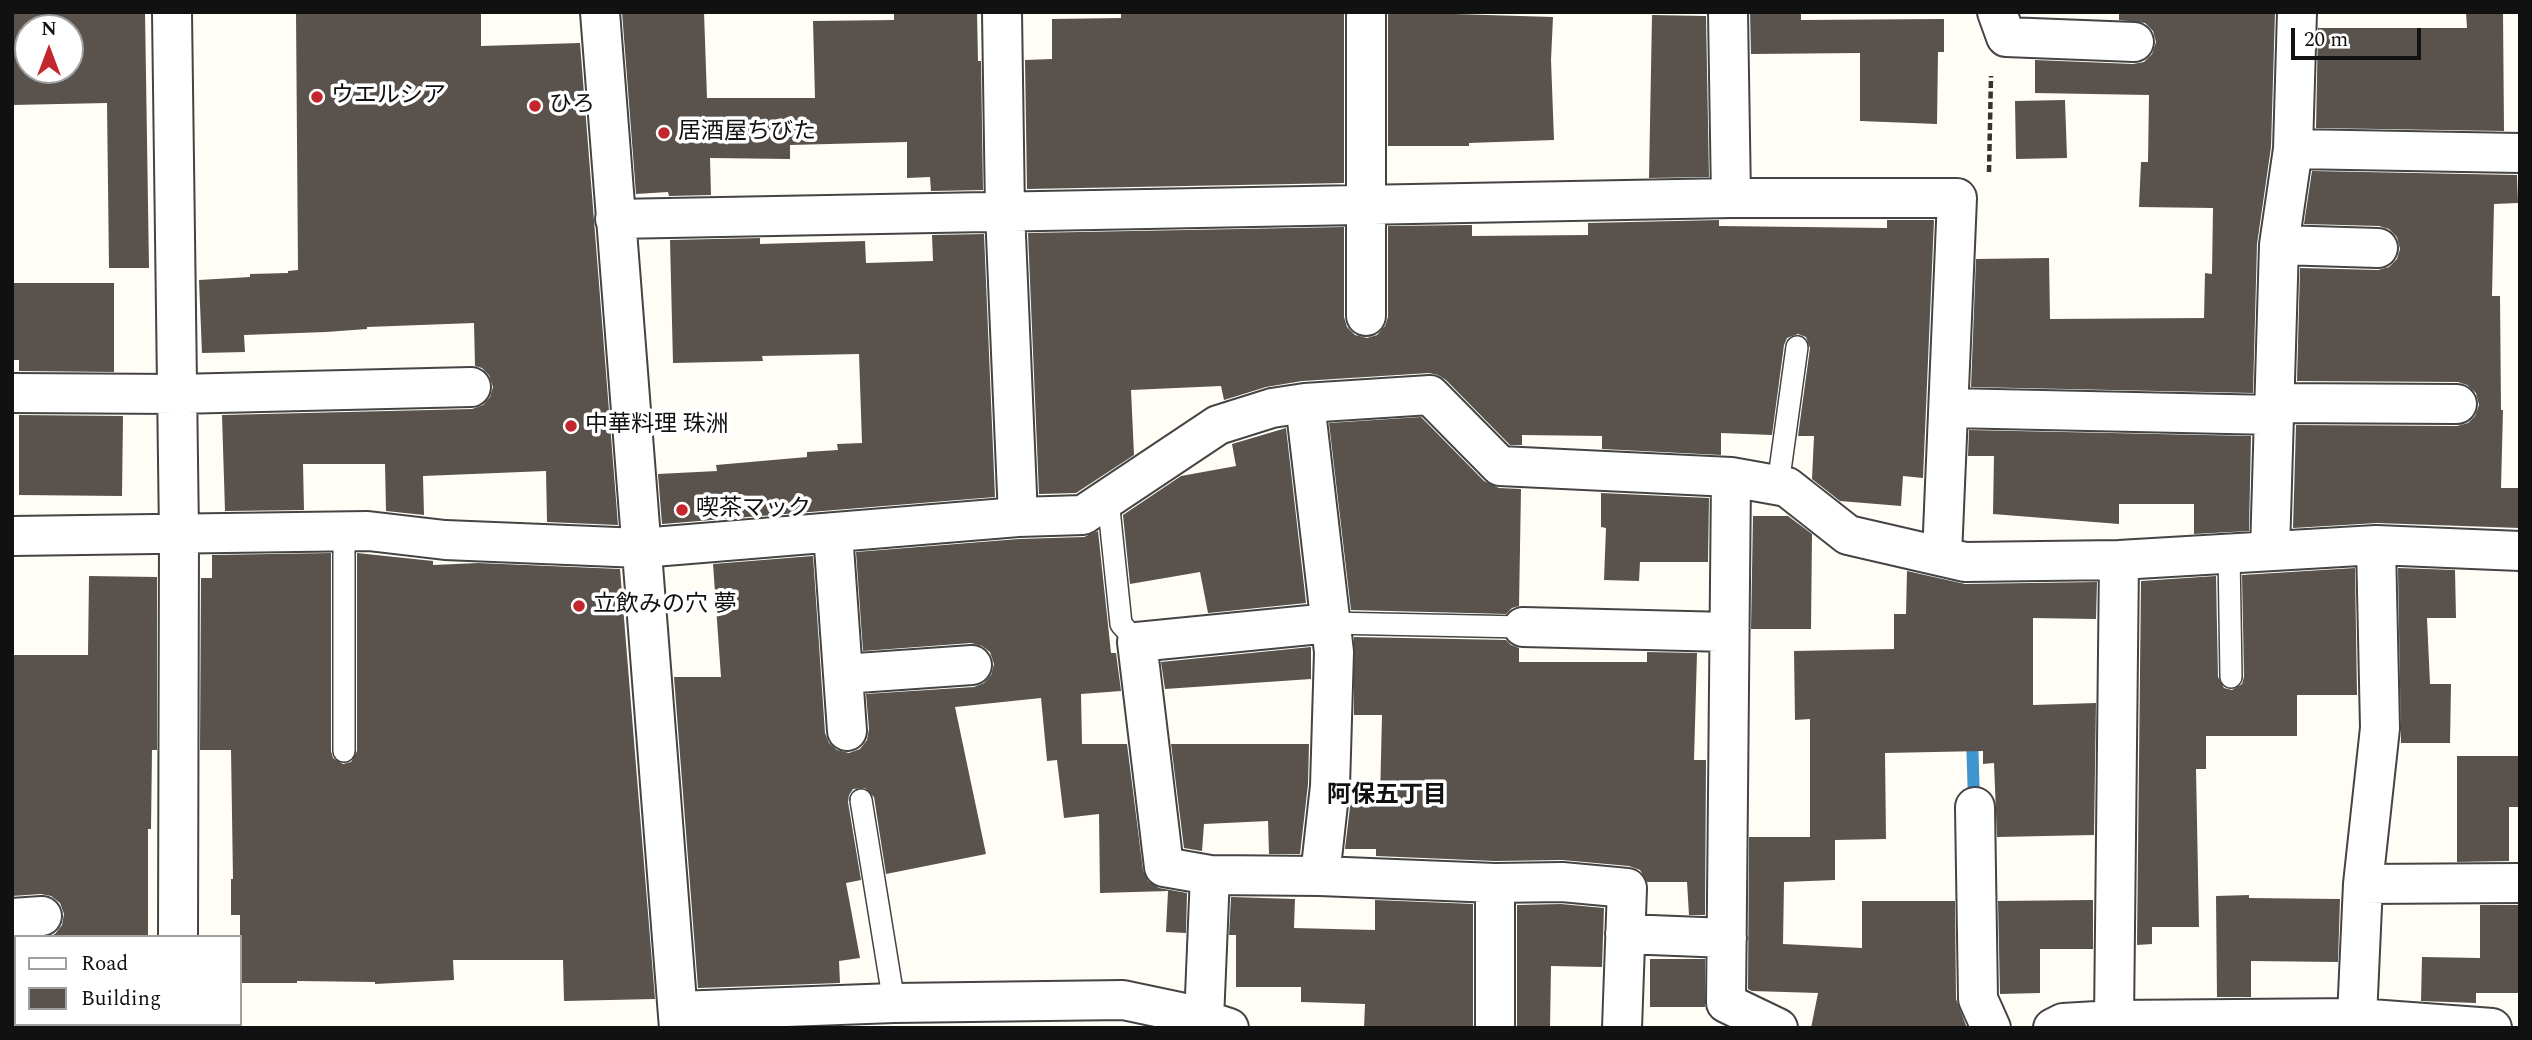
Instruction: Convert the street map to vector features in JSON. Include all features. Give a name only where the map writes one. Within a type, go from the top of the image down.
[{"type":"street","points":[[172,12],[178,534],[178,935]]},
{"type":"street","points":[[600,12],[678,1019],[1123,1000],[1180,1012],[1217,1024],[1210,875]]},
{"type":"street","points":[[1002,12],[1005,212],[1018,517]]},
{"type":"street","points":[[1366,12],[1366,316]]},
{"type":"street","points":[[1728,12],[1731,198]]},
{"type":"street","points":[[2270,551],[2278,245],[2293,149],[2297,12]]},
{"type":"street","points":[[2002,24],[2134,42]]},
{"type":"street","points":[[2293,149],[2520,153]]},
{"type":"street","points":[[615,219],[1731,198],[1957,198],[1942,556]]},
{"type":"street","points":[[2278,245],[2378,248]]},
{"type":"street","points":[[12,393],[177,394],[471,387]]},
{"type":"street","points":[[12,536],[368,531],[445,540],[642,548],[1018,517],[1083,515],[1218,425],[1272,408],[1305,402],[1430,395],[1500,466],[1731,477],[1787,486],[1848,535],[1965,562],[2119,561],[2376,545],[2520,551]]},
{"type":"street","points":[[1305,402],[1334,652],[1330,786],[1320,876]]},
{"type":"street","points":[[1948,408],[2274,409],[2457,404]]},
{"type":"street","points":[[1731,477],[1726,1003],[1779,1028]]},
{"type":"street","points":[[833,533],[847,731]]},
{"type":"street","points":[[2357,1018],[2363,884],[2380,728],[2376,545]]},
{"type":"street","points":[[2114,1020],[2119,561]]},
{"type":"street","points":[[1330,623],[1137,642],[1164,867],[1210,875],[1495,883],[1562,882],[1627,888],[1622,1028]]},
{"type":"street","points":[[1523,627],[1728,632]]},
{"type":"street","points":[[843,674],[971,665]]},
{"type":"street","points":[[1975,807],[1978,999],[1991,1028]]},
{"type":"street","points":[[1494,1028],[1495,883]]},
{"type":"street","points":[[2363,884],[2520,883]]},
{"type":"street","points":[[1625,934],[1727,938]]},
{"type":"street","points":[[2053,1028],[2063,1023],[2114,1020],[2357,1018],[2491,1028]]},
{"type":"lane","points":[[1778,485],[1797,347]]},
{"type":"lane","points":[[1108,499],[1121,624],[1137,642]]},
{"type":"lane","points":[[344,532],[344,751]]},
{"type":"lane","points":[[2229,553],[2231,677]]},
{"type":"lane","points":[[1330,623],[1523,627]]},
{"type":"lane","points":[[860,800],[910,1011]]},
{"type":"path","points":[[1957,198],[1989,172],[1991,63],[2002,24]]},
{"type":"building","points":[[12,12],[145,12],[149,268],[109,268],[107,103],[12,105]]},
{"type":"building","points":[[296,12],[481,12],[481,46],[580,43],[618,525],[547,522],[546,471],[423,476],[424,515],[386,511],[385,464],[303,464],[304,510],[225,511],[222,415],[472,409],[483,405],[490,397],[493,387],[489,375],[482,368],[475,366],[474,323],[244,335],[245,352],[202,353],[199,280],[250,277],[250,274],[288,273],[298,270]]},
{"type":"building","points":[[622,12],[704,12],[707,98],[815,98],[813,21],[894,20],[894,12],[977,12],[978,61],[981,61],[983,190],[931,191],[930,177],[907,178],[907,142],[790,145],[790,159],[710,158],[711,195],[669,196],[668,192],[636,194]]},
{"type":"building","points":[[1121,12],[1344,12],[1344,183],[1027,189],[1025,60],[1052,59],[1052,19],[1121,18]]},
{"type":"building","points":[[1388,12],[1553,17],[1551,60],[1554,140],[1469,143],[1469,146],[1388,146]]},
{"type":"building","points":[[1750,12],[1801,12],[1801,20],[1944,19],[1944,52],[1938,52],[1937,124],[1860,121],[1860,53],[1751,54]]},
{"type":"building","points":[[2119,12],[2275,12],[2271,147],[2257,244],[2253,393],[1971,387],[1976,259],[2049,258],[2050,319],[2204,318],[2205,273],[2212,274],[2213,208],[2139,207],[2141,162],[2148,162],[2149,95],[2035,93],[2035,60],[2133,64],[2144,62],[2152,54],[2156,42],[2153,31],[2145,23],[2119,20]]},
{"type":"building","points":[[2466,12],[2503,12],[2504,131],[2316,128],[2318,28],[2467,28]]},
{"type":"building","points":[[1652,15],[1706,16],[1709,177],[1649,178]]},
{"type":"building","points":[[2065,100],[2067,158],[2016,159],[2015,101]]},
{"type":"building","points":[[2312,171],[2517,175],[2518,203],[2494,204],[2492,296],[2500,296],[2503,410],[2501,488],[2520,488],[2520,528],[2377,523],[2293,528],[2296,425],[2457,426],[2468,423],[2475,416],[2479,405],[2476,393],[2467,385],[2458,382],[2297,381],[2300,268],[2378,270],[2389,267],[2397,259],[2400,249],[2397,237],[2389,229],[2379,226],[2304,224]]},
{"type":"building","points":[[1719,220],[1719,226],[1887,228],[1887,220],[1934,220],[1923,478],[1903,476],[1901,506],[1840,501],[1812,479],[1814,436],[1798,436],[1810,348],[1806,337],[1798,334],[1787,338],[1784,345],[1772,435],[1721,433],[1721,455],[1602,449],[1602,436],[1522,435],[1522,445],[1510,445],[1446,380],[1429,373],[1302,381],[1266,387],[1224,400],[1221,386],[1131,390],[1134,455],[1076,493],[1039,494],[1028,233],[1344,227],[1344,317],[1347,327],[1355,335],[1367,338],[1377,335],[1385,326],[1388,317],[1388,226],[1472,225],[1472,236],[1588,235],[1588,223]]},
{"type":"building","points":[[984,234],[995,497],[662,524],[658,474],[717,471],[716,465],[807,457],[807,452],[838,450],[837,444],[862,443],[859,354],[762,356],[763,361],[673,363],[670,240],[760,238],[760,244],[865,241],[866,263],[933,261],[932,235]]},
{"type":"building","points":[[12,283],[114,283],[114,372],[19,371],[19,360],[12,360]]},
{"type":"building","points":[[19,415],[123,416],[122,496],[19,495]]},
{"type":"building","points":[[1421,417],[1484,481],[1499,488],[1521,489],[1519,606],[1506,614],[1351,610],[1329,423]]},
{"type":"building","points":[[1286,428],[1306,603],[1208,613],[1200,572],[1130,584],[1123,515],[1181,476],[1236,466],[1232,444]]},
{"type":"building","points":[[1969,430],[2251,436],[2249,531],[2194,534],[2194,504],[2119,504],[2119,524],[1993,514],[1994,456],[1968,456]]},
{"type":"building","points":[[1601,493],[1709,498],[1708,562],[1640,562],[1639,581],[1604,580],[1606,528],[1601,527]]},
{"type":"building","points":[[1753,516],[1788,516],[1812,534],[1811,629],[1751,629]]},
{"type":"building","points":[[1098,531],[1111,653],[1116,653],[1121,691],[1081,694],[1082,744],[1127,744],[1143,870],[1148,881],[1159,888],[1187,893],[1186,933],[1166,932],[1168,891],[1100,893],[1099,814],[1064,818],[1057,760],[1047,761],[1041,698],[955,707],[986,854],[886,874],[874,797],[865,788],[853,789],[848,802],[861,880],[846,883],[860,958],[839,961],[840,983],[698,988],[674,677],[721,677],[713,564],[813,556],[825,733],[829,743],[837,750],[849,753],[860,749],[867,740],[869,729],[866,694],[974,687],[984,683],[991,675],[994,664],[990,652],[971,643],[863,651],[856,552],[1019,539],[1084,537]]},
{"type":"building","points":[[331,553],[331,751],[333,758],[343,764],[351,762],[357,751],[357,553],[433,561],[433,565],[478,563],[620,569],[655,999],[564,1001],[563,960],[453,960],[454,980],[375,984],[297,981],[242,983],[240,915],[231,915],[231,750],[200,750],[201,578],[212,578],[212,555]]},
{"type":"building","points":[[2355,568],[2357,695],[2297,695],[2297,736],[2206,736],[2206,769],[2196,769],[2199,927],[2152,927],[2152,944],[2137,945],[2141,581],[2216,576],[2218,677],[2224,688],[2232,690],[2242,684],[2244,677],[2242,575]]},
{"type":"building","points":[[2398,568],[2455,570],[2456,618],[2427,618],[2430,684],[2451,684],[2450,743],[2401,743]]},
{"type":"building","points":[[1907,571],[1965,584],[2097,582],[2096,619],[2033,618],[2033,705],[2096,703],[2094,835],[1997,837],[1994,763],[1983,764],[1983,751],[1885,753],[1886,839],[1835,840],[1835,880],[1784,882],[1783,944],[1862,948],[1862,901],[1955,901],[1956,999],[1967,1028],[1811,1028],[1818,993],[1748,989],[1749,837],[1810,837],[1810,719],[1795,720],[1794,651],[1894,649],[1894,614],[1906,614]]},
{"type":"building","points":[[89,576],[157,577],[157,750],[152,750],[151,829],[148,829],[148,935],[52,935],[62,925],[64,914],[60,903],[51,896],[41,894],[12,896],[12,655],[88,655]]},
{"type":"building","points":[[1354,637],[1506,640],[1519,648],[1519,662],[1647,662],[1647,652],[1697,653],[1694,760],[1706,760],[1705,915],[1689,915],[1687,882],[1647,882],[1640,870],[1629,866],[1562,860],[1495,861],[1376,856],[1376,849],[1345,849],[1351,799],[1380,799],[1382,715],[1354,715]]},
{"type":"building","points":[[1311,647],[1311,679],[1165,689],[1161,662]]},
{"type":"building","points":[[1171,744],[1309,744],[1308,784],[1300,854],[1269,854],[1268,821],[1204,824],[1202,851],[1184,848]]},
{"type":"building","points":[[2457,756],[2520,756],[2520,807],[2509,807],[2509,861],[2457,862]]},
{"type":"building","points":[[2249,895],[2249,898],[2340,899],[2338,962],[2251,961],[2251,997],[2217,997],[2216,896]]},
{"type":"building","points":[[1231,897],[1295,899],[1294,928],[1375,930],[1375,900],[1473,904],[1473,1028],[1364,1028],[1365,1004],[1301,1002],[1301,987],[1236,987],[1236,935],[1229,935]]},
{"type":"building","points":[[2093,900],[2093,949],[2040,949],[2040,993],[2000,994],[1998,901]]},
{"type":"building","points":[[1561,904],[1604,908],[1602,967],[1551,966],[1550,1028],[1517,1028],[1517,905]]},
{"type":"building","points":[[2480,905],[2520,905],[2520,993],[2476,993],[2476,1003],[2421,1001],[2422,957],[2480,958]]},
{"type":"building","points":[[1650,959],[1705,959],[1705,1007],[1650,1007]]},
{"type":"waterway","points":[[1972,737],[1974,800]]},
{"type":"place","name":"ウエルシア","points":[[317,97]]},
{"type":"place","name":"ひろ","points":[[535,106]]},
{"type":"place","name":"居酒屋ちびた","points":[[664,133]]},
{"type":"place","name":"中華料理 珠洲","points":[[571,426]]},
{"type":"place","name":"喫茶マック","points":[[682,510]]},
{"type":"place","name":"立飲みの穴 夢","points":[[579,606]]},
{"type":"district","name":"阿保五丁目","points":[[1387,797]]}]
